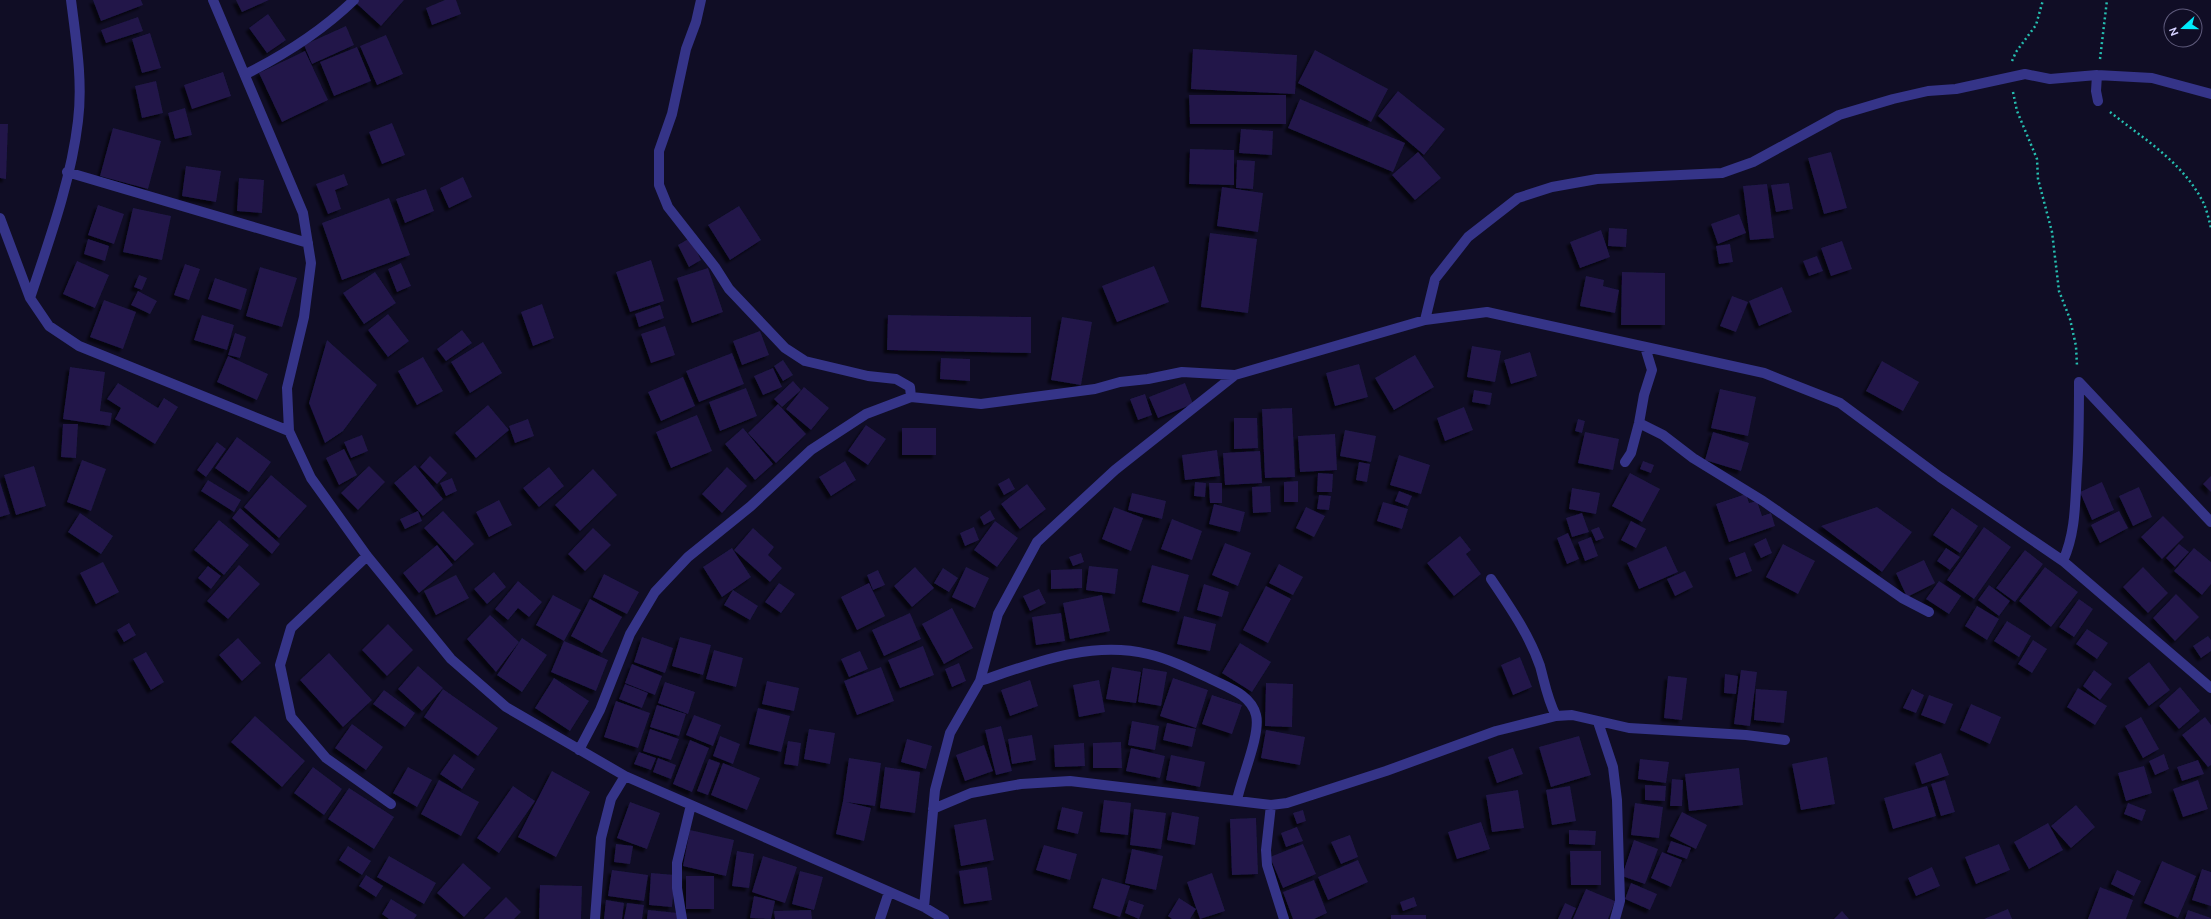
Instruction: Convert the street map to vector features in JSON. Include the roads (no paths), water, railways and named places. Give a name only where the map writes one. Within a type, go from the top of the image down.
[{"type":"street","points":[[30,298],[51,235],[68,172],[78,121],[80,70],[71,0]]},
{"type":"street","points":[[213,0],[246,74],[303,213],[312,262],[304,318],[288,388],[289,431],[311,478],[367,556],[451,659],[506,707],[625,776],[890,892],[944,919]]},
{"type":"street","points":[[246,74],[292,49],[320,30],[354,0]]},
{"type":"street","points":[[701,0],[696,22],[686,49],[672,114],[660,151],[659,185],[668,207],[701,248],[733,293],[786,348],[805,361],[824,367],[896,379],[910,387],[911,397]]},
{"type":"street","points":[[1425,320],[1435,279],[1452,255],[1468,237],[1518,198],[1552,187],[1597,179],[1722,173],[1753,162],[1839,115],[1921,92],[1956,89],[2025,74],[2050,79],[2097,75],[2152,78],[2211,94]]},
{"type":"street","points":[[2097,75],[2096,90],[2098,101]]},
{"type":"street","points":[[68,172],[308,243]]},
{"type":"street","points":[[0,218],[30,298],[49,326],[79,346],[289,431]]},
{"type":"street","points":[[579,750],[600,710],[630,634],[655,592],[688,557],[751,506],[811,450],[866,414],[911,397],[981,404],[1096,389],[1120,382],[1148,379],[1182,372],[1235,375],[1425,320],[1487,312],[1764,373],[1840,403],[1940,478],[2063,561],[2211,688]]},
{"type":"street","points":[[1625,462],[1631,453],[1639,423],[1644,395],[1652,370],[1645,347]]},
{"type":"street","points":[[924,908],[935,790],[950,733],[980,680],[998,614],[1037,542],[1115,470],[1235,375]]},
{"type":"street","points":[[2063,561],[2071,544],[2076,507],[2079,440],[2079,382],[2211,522]]},
{"type":"street","points":[[1639,423],[1663,435],[1692,458],[1763,501],[1902,598],[1929,612]]},
{"type":"street","points":[[367,556],[291,628],[280,665],[291,717],[326,758],[391,804]]},
{"type":"street","points":[[1491,579],[1521,625],[1533,650],[1540,665],[1547,698],[1556,716]]},
{"type":"street","points":[[980,680],[1043,660],[1092,649],[1148,654],[1192,670],[1244,696],[1253,706],[1255,711],[1257,717],[1254,740],[1237,800]]},
{"type":"street","points":[[933,809],[971,793],[1021,784],[1070,781],[1271,805],[1287,803],[1496,731],[1556,716],[1572,715],[1598,722],[1650,730],[1785,740]]},
{"type":"street","points":[[1598,722],[1613,767],[1617,800],[1620,901],[1615,919]]},
{"type":"street","points":[[595,919],[601,838],[611,799],[625,776]]},
{"type":"street","points":[[682,919],[677,888],[677,863],[691,805]]},
{"type":"street","points":[[1271,805],[1266,850],[1267,865],[1284,919]]},
{"type":"street","points":[[880,919],[890,892]]}]
